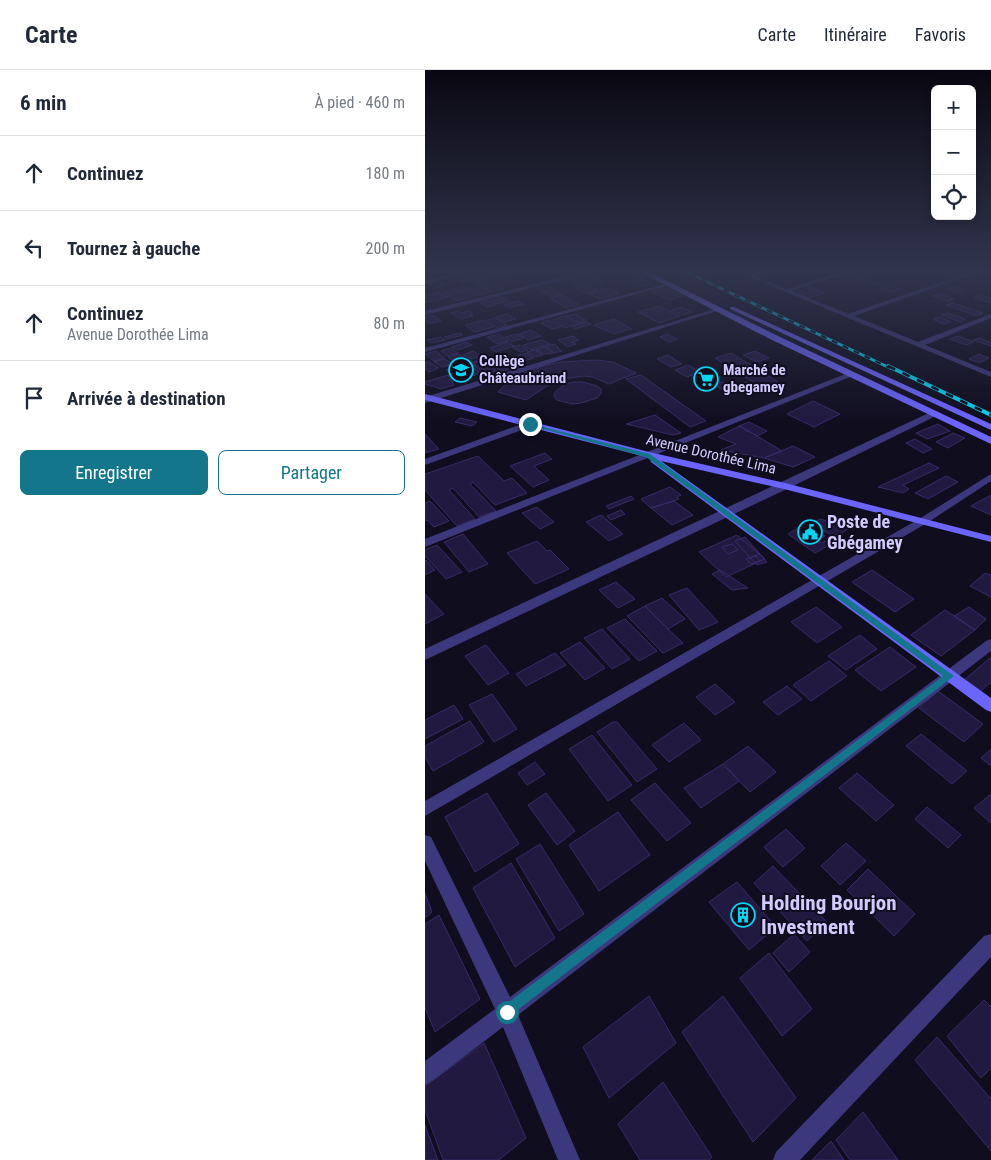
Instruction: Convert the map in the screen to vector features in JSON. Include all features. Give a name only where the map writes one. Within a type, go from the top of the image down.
[{"type":"main road","points":[[737,320],[991,441]]},
{"type":"main road","points":[[760,320],[991,427]]},
{"type":"main road","name":"Avenue Dorothée Lima","points":[[427,398],[648,455],[785,486],[991,539]]},
{"type":"main road","points":[[648,455],[991,706]]},
{"type":"street","points":[[425,350],[537,320]]},
{"type":"street","points":[[427,398],[684,320]]},
{"type":"street","points":[[857,320],[991,375]]},
{"type":"street","points":[[919,345],[981,320]]},
{"type":"street","points":[[425,543],[851,375]]},
{"type":"street","points":[[425,655],[785,486],[933,414]]},
{"type":"street","points":[[425,462],[530,424]]},
{"type":"street","points":[[425,809],[923,521],[991,477]]},
{"type":"street","points":[[425,1074],[991,644]]},
{"type":"street","points":[[425,843],[507,1012],[569,1160]]},
{"type":"street","points":[[785,1160],[991,943]]},
{"type":"building","points":[[425,320],[439,320],[441,321],[430,324]]},
{"type":"building","points":[[484,320],[494,327],[474,332],[465,325]]},
{"type":"building","points":[[487,320],[499,320],[507,325],[497,328]]},
{"type":"building","points":[[549,320],[561,327],[552,329],[541,323]]},
{"type":"building","points":[[552,320],[571,320],[578,324],[565,328]]},
{"type":"building","points":[[573,320],[587,321],[579,323]]},
{"type":"building","points":[[616,320],[632,329],[614,334],[593,325]]},
{"type":"building","points":[[653,320],[668,320],[659,323]]},
{"type":"building","points":[[935,320],[947,320],[951,322],[943,324]]},
{"type":"building","points":[[586,322],[591,324],[575,329],[571,326]]},
{"type":"building","points":[[531,330],[541,336],[528,340],[519,334]]},
{"type":"building","points":[[460,333],[463,335],[447,339],[444,337]]},
{"type":"building","points":[[499,334],[508,341],[497,344],[487,337]]},
{"type":"building","points":[[517,334],[524,338],[511,342],[505,337]]},
{"type":"building","points":[[667,334],[677,339],[669,342],[660,337]]},
{"type":"building","points":[[573,336],[579,340],[572,342],[576,344],[568,347],[558,340]]},
{"type":"building","points":[[958,336],[974,342],[966,345],[950,339]]},
{"type":"building","points":[[441,337],[445,340],[431,343],[427,340]]},
{"type":"building","points":[[979,338],[991,343],[991,346],[973,340]]},
{"type":"building","points":[[542,340],[550,344],[531,350],[523,345]]},
{"type":"building","points":[[467,342],[472,345],[458,350],[452,347]]},
{"type":"building","points":[[508,342],[514,346],[496,352],[490,348]]},
{"type":"building","points":[[554,344],[562,351],[555,353],[545,347]]},
{"type":"building","points":[[520,345],[528,350],[520,352],[512,347]]},
{"type":"building","points":[[544,347],[554,353],[543,354],[536,350]]},
{"type":"building","points":[[451,348],[458,353],[447,356],[441,351]]},
{"type":"building","points":[[535,350],[543,355],[535,357],[527,352]]},
{"type":"building","points":[[436,351],[445,358],[434,361],[425,354]]},
{"type":"building","points":[[473,351],[481,356],[471,359],[463,355]]},
{"type":"building","points":[[755,351],[769,358],[757,362],[743,355]]},
{"type":"building","points":[[526,353],[534,358],[514,364],[507,359]]},
{"type":"building","points":[[731,353],[778,382],[761,387],[715,358]]},
{"type":"building","points":[[459,354],[467,360],[456,364],[448,357]]},
{"type":"building","points":[[979,354],[989,358],[979,363],[969,359]]},
{"type":"building","points":[[500,355],[507,361],[494,365],[486,359]]},
{"type":"building","points":[[668,355],[682,364],[671,367],[657,359]]},
{"type":"building","points":[[445,359],[453,364],[442,367],[434,362]]},
{"type":"building","points":[[483,359],[497,371],[485,374],[471,363]]},
{"type":"building","points":[[596,360],[613,362],[636,373],[609,384],[593,377],[584,376],[556,380],[526,400],[498,392],[512,378],[543,366],[560,362]]},
{"type":"building","points":[[508,361],[517,367],[501,371],[493,365]]},
{"type":"building","points":[[429,362],[439,368],[429,372],[425,369],[425,363]]},
{"type":"building","points":[[468,364],[481,373],[459,380],[446,370]]},
{"type":"building","points":[[688,365],[700,372],[687,377],[675,370]]},
{"type":"building","points":[[711,374],[719,380],[712,382],[704,376]]},
{"type":"building","points":[[448,375],[454,385],[441,389],[425,384],[425,382]]},
{"type":"building","points":[[641,375],[706,421],[690,427],[626,379]]},
{"type":"building","points":[[583,382],[597,386],[601,389],[601,393],[597,398],[581,403],[572,404],[557,400],[554,396],[555,392],[565,384]]},
{"type":"building","points":[[723,382],[732,389],[723,391],[715,384]]},
{"type":"building","points":[[746,382],[756,387],[748,391],[738,385]]},
{"type":"building","points":[[813,401],[840,414],[814,427],[787,414]]},
{"type":"building","points":[[655,415],[681,433],[673,435],[626,424]]},
{"type":"building","points":[[460,418],[477,422],[472,426],[455,422]]},
{"type":"building","points":[[749,422],[767,431],[757,436],[739,426]]},
{"type":"building","points":[[938,424],[950,431],[927,439],[916,433]]},
{"type":"building","points":[[739,426],[782,451],[764,458],[721,450],[736,444],[718,437]]},
{"type":"building","points":[[953,433],[965,438],[948,448],[936,442]]},
{"type":"building","points":[[425,434],[439,449],[425,453]]},
{"type":"building","points":[[915,439],[932,449],[923,453],[906,443]]},
{"type":"building","points":[[793,446],[815,457],[793,467],[764,458]]},
{"type":"building","points":[[545,453],[552,459],[534,466],[549,480],[533,487],[510,466]]},
{"type":"building","points":[[478,456],[504,481],[512,478],[527,493],[495,505],[473,482],[470,484],[496,511],[479,517],[453,488],[449,490],[475,519],[457,526],[425,490],[425,474]]},
{"type":"building","points":[[929,463],[939,468],[903,485],[909,489],[903,493],[878,487]]},
{"type":"building","points":[[946,476],[958,482],[928,499],[915,493]]},
{"type":"building","points":[[670,487],[681,495],[677,497],[679,499],[651,508],[641,499]]},
{"type":"building","points":[[991,495],[991,515],[971,506]]},
{"type":"building","points":[[631,496],[634,499],[609,509],[606,506]]},
{"type":"building","points":[[430,501],[449,521],[434,527],[427,520],[425,521],[425,503]]},
{"type":"building","points":[[674,501],[693,515],[672,525],[651,508]]},
{"type":"building","points":[[537,507],[554,522],[540,529],[522,513]]},
{"type":"building","points":[[621,510],[625,514],[611,520],[607,516]]},
{"type":"building","points":[[601,515],[623,534],[609,541],[586,522]]},
{"type":"building","points":[[820,519],[849,528],[840,534],[832,535],[818,528],[815,530],[825,536],[818,541],[821,543],[825,541],[829,545],[815,553],[788,534],[803,525],[811,522],[814,523]]},
{"type":"building","points":[[463,534],[488,564],[469,572],[444,542]]},
{"type":"building","points":[[737,535],[765,559],[726,577],[699,552]]},
{"type":"building","points":[[745,537],[767,562],[757,565],[735,541]]},
{"type":"building","points":[[537,541],[547,551],[550,550],[569,569],[535,584],[507,553]]},
{"type":"building","points":[[732,544],[738,550],[728,554],[722,547]]},
{"type":"building","points":[[437,545],[462,572],[446,579],[425,556],[425,550]]},
{"type":"building","points":[[760,554],[765,559],[751,564],[746,559]]},
{"type":"building","points":[[756,556],[760,561],[751,564],[746,559]]},
{"type":"building","points":[[425,561],[435,570],[425,575]]},
{"type":"building","points":[[720,570],[748,588],[732,590],[712,574]]},
{"type":"building","points":[[872,570],[914,599],[895,612],[852,582]]},
{"type":"building","points":[[985,573],[991,575],[991,597],[970,586]]},
{"type":"building","points":[[616,582],[635,599],[618,608],[599,590]]},
{"type":"building","points":[[687,588],[718,622],[699,630],[669,595]]},
{"type":"building","points":[[425,594],[444,614],[425,624]]},
{"type":"building","points":[[662,598],[685,619],[668,629],[645,606]]},
{"type":"building","points":[[645,606],[683,643],[663,653],[627,616]]},
{"type":"building","points":[[816,607],[842,627],[817,643],[791,622]]},
{"type":"building","points":[[969,607],[986,619],[975,630],[954,616]]},
{"type":"building","points":[[945,610],[975,630],[941,656],[911,635]]},
{"type":"building","points":[[625,619],[657,651],[639,661],[607,628]]},
{"type":"building","points":[[602,629],[630,659],[612,669],[584,638]]},
{"type":"building","points":[[860,635],[877,649],[846,670],[828,656]]},
{"type":"building","points":[[580,642],[605,668],[585,680],[560,653]]},
{"type":"building","points":[[486,645],[509,673],[488,685],[465,656]]},
{"type":"building","points":[[890,647],[916,667],[881,691],[855,670]]},
{"type":"building","points":[[555,653],[566,665],[526,686],[516,674]]},
{"type":"building","points":[[991,657],[991,682],[980,692],[963,681]]},
{"type":"building","points":[[829,661],[847,676],[811,701],[793,685]]},
{"type":"building","points":[[715,684],[735,702],[715,715],[696,697]]},
{"type":"building","points":[[787,686],[802,699],[778,715],[763,702]]},
{"type":"building","points":[[938,691],[983,724],[964,742],[919,708]]},
{"type":"building","points":[[492,694],[517,729],[494,742],[469,705]]},
{"type":"building","points":[[454,705],[463,719],[425,739],[425,720]]},
{"type":"building","points":[[470,721],[484,742],[433,771],[425,757],[425,746]]},
{"type":"building","points":[[613,722],[617,722],[657,769],[637,782],[597,732]]},
{"type":"building","points":[[684,723],[701,740],[669,762],[652,745]]},
{"type":"building","points":[[921,734],[967,771],[952,784],[906,746]]},
{"type":"building","points":[[592,735],[632,785],[608,801],[569,749]]},
{"type":"building","points":[[748,746],[776,772],[750,792],[723,764]]},
{"type":"building","points":[[991,749],[991,766],[981,758]]},
{"type":"building","points":[[535,762],[545,774],[527,785],[518,773]]},
{"type":"building","points":[[723,764],[739,781],[701,808],[684,788]]},
{"type":"building","points":[[857,773],[894,805],[876,821],[839,788]]},
{"type":"building","points":[[655,783],[691,823],[667,841],[631,800]]},
{"type":"building","points":[[487,793],[519,844],[475,872],[445,817]]},
{"type":"building","points":[[546,793],[575,831],[557,845],[528,805]]},
{"type":"building","points":[[991,794],[991,823],[974,808]]},
{"type":"building","points":[[927,807],[961,835],[948,848],[915,819]]},
{"type":"building","points":[[618,812],[650,855],[599,891],[569,845]]},
{"type":"building","points":[[786,829],[805,848],[783,867],[764,847]]},
{"type":"building","points":[[846,843],[866,861],[840,885],[821,866]]},
{"type":"building","points":[[540,844],[584,914],[559,931],[516,859]]},
{"type":"building","points":[[511,863],[555,938],[515,967],[473,888]]},
{"type":"building","points":[[773,866],[827,922],[807,941],[754,883]]},
{"type":"building","points":[[868,869],[915,914],[894,936],[847,890]]},
{"type":"building","name":"Holding Bourjon Investment","points":[[737,882],[776,927],[749,950],[709,902]]},
{"type":"building","points":[[425,893],[432,912],[425,918]]},
{"type":"building","points":[[439,915],[480,999],[435,1032],[425,1008],[425,924]]},
{"type":"building","points":[[794,934],[810,952],[789,972],[773,953]]},
{"type":"building","points":[[769,953],[812,1009],[782,1036],[740,978]]},
{"type":"building","points":[[649,996],[676,1043],[609,1098],[583,1047]]},
{"type":"building","points":[[723,996],[796,1098],[753,1142],[682,1032]]},
{"type":"building","points":[[984,1000],[991,1007],[991,1068],[981,1078],[947,1036]]},
{"type":"building","points":[[937,1037],[991,1099],[991,1151],[915,1060]]},
{"type":"building","points":[[484,1043],[526,1138],[499,1160],[443,1160],[425,1110],[425,1086]]},
{"type":"building","points":[[663,1082],[712,1157],[709,1160],[640,1160],[618,1124]]},
{"type":"building","points":[[863,1112],[898,1160],[850,1160],[836,1140]]},
{"type":"building","points":[[425,1125],[438,1160],[425,1160]]},
{"type":"building","points":[[831,1141],[844,1160],[812,1160]]},
{"type":"railway","points":[[788,320],[890,368]]},
{"type":"railway","points":[[888,366],[991,415]]},
{"type":"place","name":"Collège Châteaubriand","points":[[461,370]]},
{"type":"place","name":"Marché de gbegamey","points":[[706,379]]},
{"type":"place","name":"Poste de Gbégamey","points":[[810,532]]},
{"type":"place","name":"Holding Bourjon Investment","points":[[743,915]]},
{"type":"route","points":[[507,1012],[949,676],[648,455],[530,424]]}]
